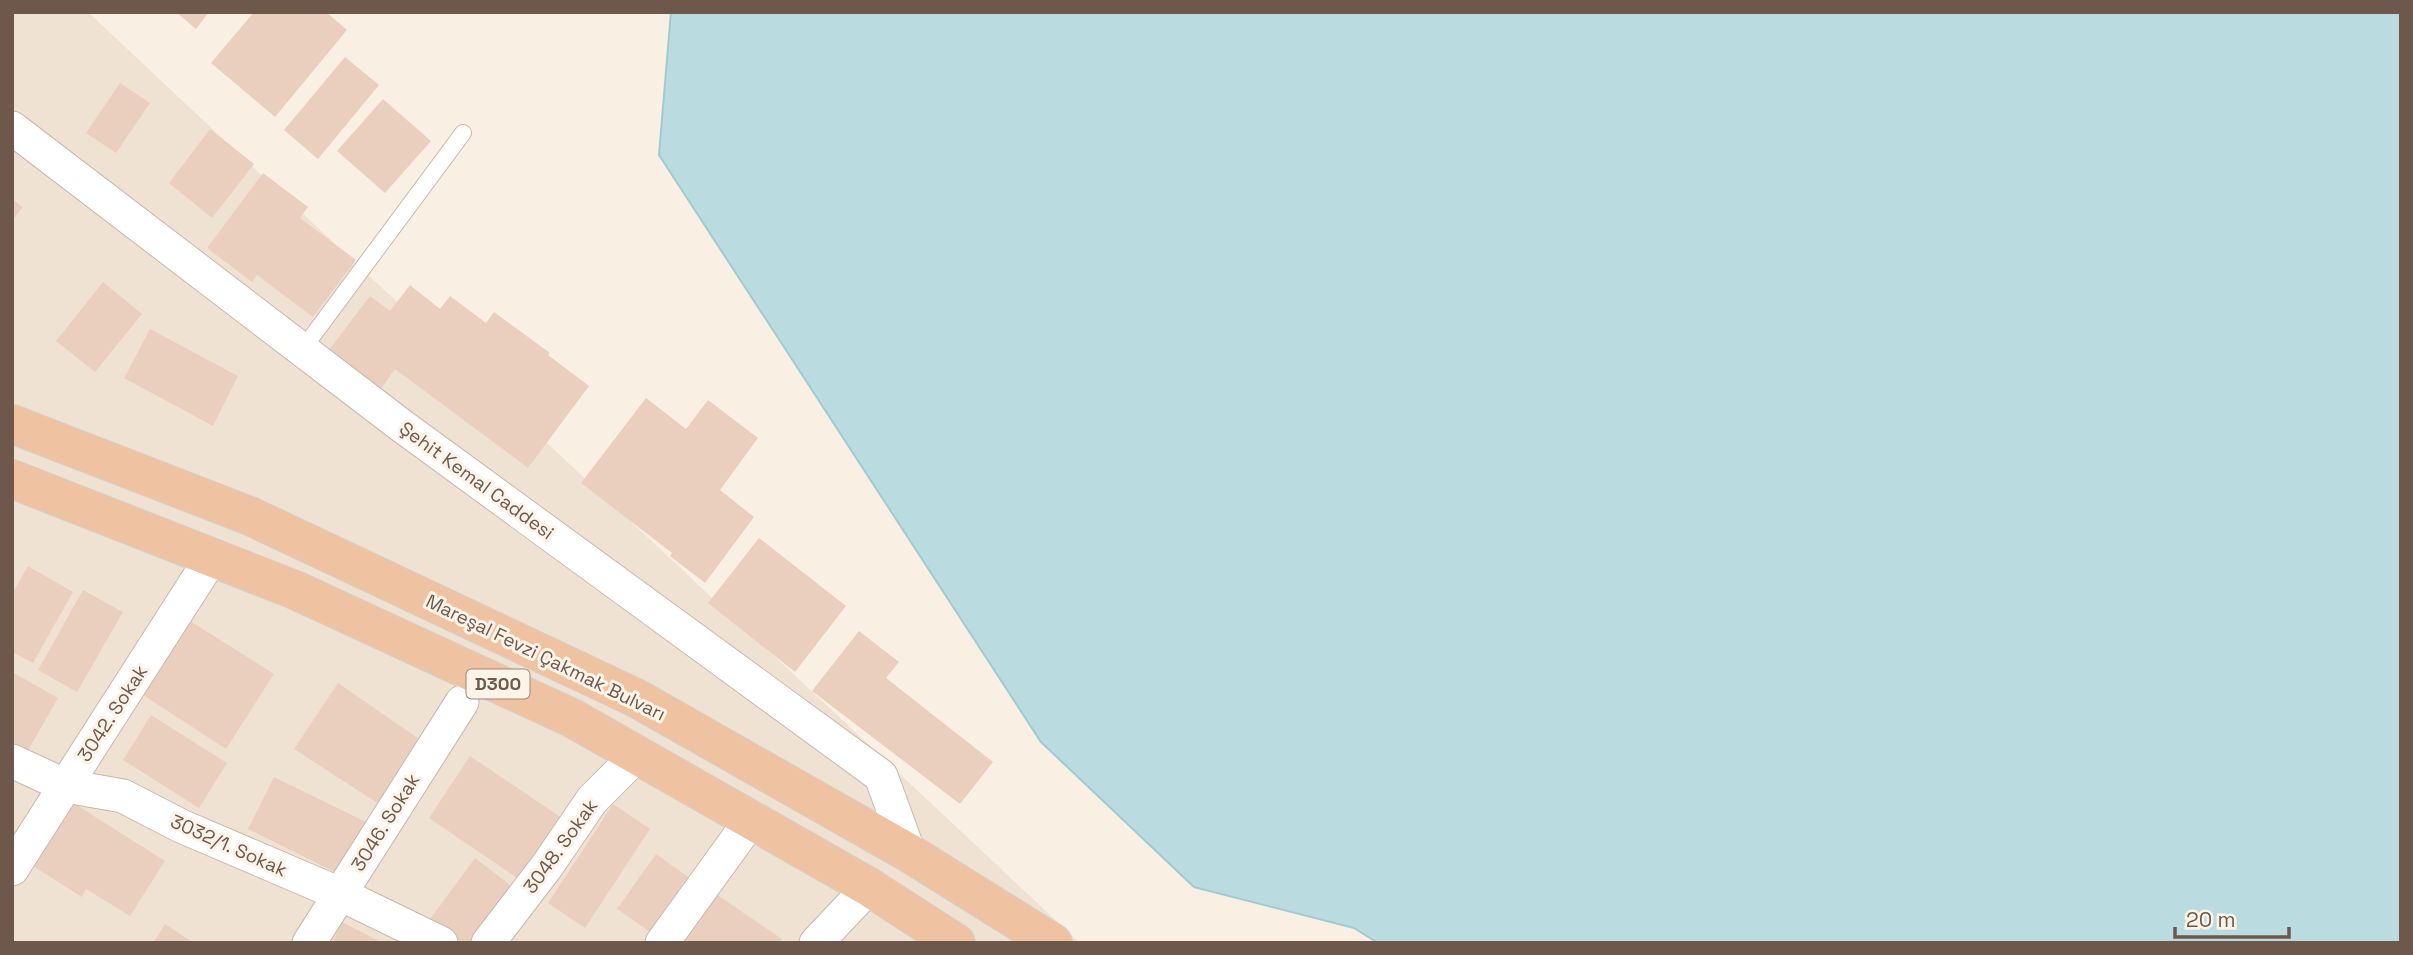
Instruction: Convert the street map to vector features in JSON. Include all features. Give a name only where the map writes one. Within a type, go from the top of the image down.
[{"type":"highway","name":"Mareşal Fevzi Çakmak Bulvarı","points":[[12,424],[250,516],[636,698],[909,853],[1053,943]]},
{"type":"highway","name":"D300","points":[[12,478],[295,590],[547,706],[869,887],[956,943]]},
{"type":"street","name":"Şehit Kemal Caddesi","points":[[12,128],[413,434],[881,776],[909,853]]},
{"type":"street","name":"3042. Sokak","points":[[12,869],[212,557]]},
{"type":"street","name":"3046. Sokak","points":[[309,943],[461,702]]},
{"type":"street","name":"3048. Sokak","points":[[488,943],[547,866],[592,800],[637,755]]},
{"type":"street","name":"3032/1. Sokak","points":[[12,761],[66,786],[123,796],[181,826],[340,894],[442,943]]},
{"type":"street","points":[[662,943],[751,820]]},
{"type":"street","points":[[816,943],[869,887]]},
{"type":"lane","points":[[302,350],[463,133]]},
{"type":"shaded area","points":[[12,12],[88,12],[1080,943],[12,943]]},
{"type":"water","points":[[671,12],[2401,12],[2401,943],[1378,943],[1354,928],[1194,887],[1041,742],[659,155]]},
{"type":"building","points":[[176,12],[209,12],[196,29]]},
{"type":"building","points":[[254,12],[326,12],[347,30],[275,117],[211,63]]},
{"type":"building","points":[[345,57],[379,85],[318,159],[284,130]]},
{"type":"building","points":[[120,83],[150,103],[116,153],[86,133]]},
{"type":"building","points":[[383,99],[431,141],[385,193],[337,151]]},
{"type":"building","points":[[210,129],[254,164],[212,218],[169,183]]},
{"type":"building","points":[[263,173],[308,207],[300,218],[356,260],[313,317],[257,275],[252,282],[207,248]]},
{"type":"building","points":[[12,199],[23,207],[12,221]]},
{"type":"building","points":[[103,282],[142,314],[95,372],[56,341]]},
{"type":"building","points":[[410,285],[440,309],[450,296],[486,323],[494,312],[589,386],[528,468],[395,369],[380,390],[329,350],[370,296],[390,311]]},
{"type":"building","points":[[150,329],[238,376],[213,426],[124,378]]},
{"type":"building","points":[[646,398],[686,429],[708,400],[758,438],[720,490],[754,517],[705,583],[670,556],[672,553],[581,483]]},
{"type":"building","points":[[759,538],[846,606],[795,672],[708,603]]},
{"type":"building","points":[[28,566],[73,592],[33,663],[12,652],[12,594]]},
{"type":"building","points":[[83,590],[123,612],[77,692],[38,670]]},
{"type":"building","points":[[187,619],[274,674],[226,749],[140,693]]},
{"type":"building","points":[[859,631],[899,662],[886,678],[993,762],[960,804],[812,691]]},
{"type":"building","points":[[12,672],[58,698],[22,761],[12,755]]},
{"type":"building","points":[[338,683],[425,743],[382,806],[294,749]]},
{"type":"building","points":[[151,715],[227,763],[199,808],[123,760]]},
{"type":"building","points":[[470,756],[562,818],[520,880],[429,818]]},
{"type":"building","points":[[274,777],[366,822],[341,875],[248,829]]},
{"type":"building","points":[[72,802],[165,861],[130,916],[86,889],[82,897],[33,866]]},
{"type":"building","points":[[613,804],[650,829],[585,928],[548,903]]},
{"type":"building","points":[[656,854],[698,884],[660,939],[617,909]]},
{"type":"building","points":[[475,858],[513,887],[473,943],[462,943],[430,919]]},
{"type":"building","points":[[716,894],[782,939],[779,943],[683,943]]},
{"type":"building","points":[[342,922],[383,943],[332,943]]},
{"type":"building","points":[[165,924],[194,943],[153,943]]}]
